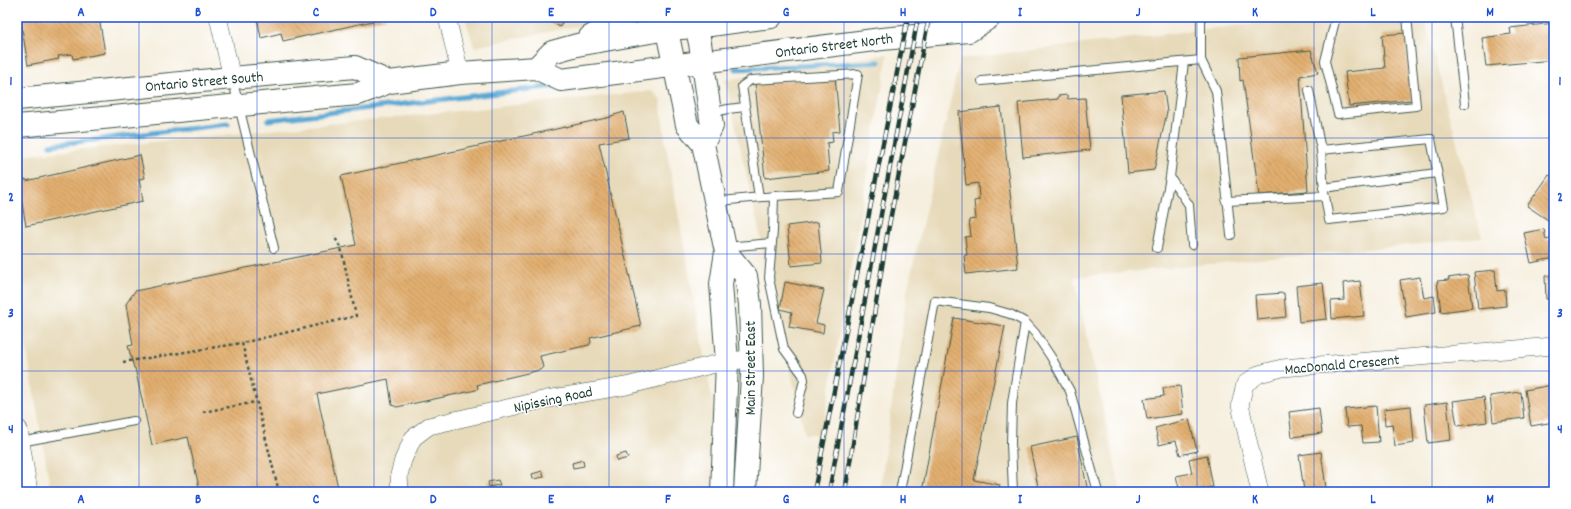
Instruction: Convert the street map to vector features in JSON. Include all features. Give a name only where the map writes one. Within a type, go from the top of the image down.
[{"type":"main road","points":[[577,44],[623,17]]},
{"type":"main road","points":[[536,68],[552,52],[577,44],[666,23],[764,17]]},
{"type":"main road","name":"Ontario Street North","points":[[674,66],[882,39],[969,31],[990,17]]},
{"type":"main road","points":[[695,22],[703,62],[712,126],[703,144]]},
{"type":"main road","name":"Main Street East","points":[[666,23],[687,125],[703,144],[726,249],[721,284],[727,362],[722,492]]},
{"type":"main road","name":"Ontario Street South","points":[[17,126],[358,94],[389,82],[460,73],[536,68],[561,80],[674,66]]},
{"type":"main road","name":"Ontario Street South","points":[[17,99],[232,78],[355,68],[389,82]]},
{"type":"main road","name":"Main Street East","points":[[726,249],[746,276],[750,304],[752,358],[745,492]]},
{"type":"street","points":[[218,17],[232,78]]},
{"type":"street","points":[[447,17],[460,73]]},
{"type":"street","name":"MacDonald Crescent","points":[[1260,492],[1240,405],[1245,384],[1259,374],[1282,368],[1554,346]]},
{"type":"street","name":"Nipissing Road","points":[[400,492],[399,475],[412,438],[429,426],[547,399],[626,386],[700,367],[752,358]]},
{"type":"street","points":[[18,438],[27,492]]},
{"type":"lane","points":[[1200,17],[1201,60],[1216,91],[1226,201],[1231,235]]},
{"type":"lane","points":[[1336,17],[1325,61],[1338,114],[1416,106],[1407,17]]},
{"type":"lane","points":[[1455,17],[1465,104]]},
{"type":"lane","points":[[982,81],[1201,60]]},
{"type":"lane","points":[[1157,248],[1170,177],[1184,62]]},
{"type":"lane","points":[[716,202],[759,197],[839,192],[858,74],[752,80],[742,86],[759,197]]},
{"type":"lane","points":[[232,78],[274,248]]},
{"type":"lane","points":[[1309,90],[1321,150],[1324,192],[1329,220],[1444,207],[1431,140],[1321,150]]},
{"type":"lane","points":[[710,113],[728,108],[745,107]]},
{"type":"lane","points":[[1226,201],[1324,192],[1437,173]]},
{"type":"lane","points":[[1170,177],[1189,205],[1192,245]]},
{"type":"lane","points":[[774,196],[769,278],[784,348],[800,370],[804,380],[796,413]]},
{"type":"lane","points":[[726,249],[772,243]]},
{"type":"lane","points":[[900,492],[935,301],[989,308],[1010,314],[1024,322],[1035,334],[1051,357],[1070,391],[1098,492]]},
{"type":"lane","points":[[1013,492],[1011,443],[1012,403],[1024,322]]},
{"type":"lane","points":[[18,438],[134,421]]},
{"type":"path","points":[[123,362],[242,343],[356,316],[341,248],[334,236]]},
{"type":"path","points":[[242,343],[279,492]]},
{"type":"path","points":[[203,412],[256,402]]},
{"type":"shaded area","points":[[465,17],[601,17],[597,22],[474,47]]},
{"type":"shaded area","points":[[1306,17],[1424,17],[1482,238],[1074,277],[1121,492],[880,492],[907,291],[960,59]]},
{"type":"shaded area","points":[[888,54],[822,434],[805,434],[725,80]]},
{"type":"shaded area","points":[[652,91],[660,99],[666,147],[714,410],[713,492],[51,492],[17,293],[17,156]]},
{"type":"building","points":[[20,17],[99,17],[105,53],[73,59],[72,54],[58,56],[59,59],[28,65]]},
{"type":"building","points":[[257,17],[386,18],[283,41],[281,33],[261,38]]},
{"type":"building","points":[[541,17],[561,17],[562,23],[560,27]]},
{"type":"building","points":[[1554,23],[1554,60],[1486,66],[1482,38],[1511,34],[1510,28]]},
{"type":"building","points":[[1405,33],[1412,100],[1349,106],[1345,72],[1385,68],[1382,35]]},
{"type":"building","points":[[1311,50],[1318,73],[1300,76],[1308,191],[1259,195],[1243,80],[1240,81],[1239,57]]},
{"type":"building","points":[[835,76],[840,131],[832,132],[833,142],[827,143],[829,171],[765,178],[755,84]]},
{"type":"building","points":[[1164,91],[1167,112],[1154,170],[1128,173],[1121,95]]},
{"type":"building","points":[[1067,95],[1068,99],[1085,98],[1090,150],[1023,157],[1018,103],[1058,99],[1058,96]]},
{"type":"building","points":[[1001,107],[1018,268],[966,274],[964,255],[967,255],[965,237],[971,236],[969,220],[976,219],[974,201],[979,200],[978,183],[966,185],[959,112]]},
{"type":"building","points":[[624,112],[629,138],[599,143],[641,326],[590,338],[591,342],[589,345],[540,356],[543,367],[540,370],[477,385],[478,388],[476,390],[397,407],[392,405],[388,379],[317,394],[339,492],[200,492],[188,437],[152,445],[135,368],[128,346],[133,345],[126,304],[135,291],[356,245],[341,176],[611,117]]},
{"type":"building","points":[[140,155],[145,178],[139,179],[143,201],[26,226],[20,192],[17,192],[17,181],[26,179],[26,181]]},
{"type":"building","points":[[1549,175],[1554,178],[1554,212],[1548,220],[1527,206]]},
{"type":"building","points":[[818,222],[822,263],[791,266],[787,226]]},
{"type":"building","points":[[1544,229],[1546,240],[1554,238],[1554,258],[1531,263],[1524,233]]},
{"type":"building","points":[[1495,270],[1497,291],[1505,290],[1506,306],[1478,309],[1474,272]]},
{"type":"building","points":[[1468,275],[1472,308],[1441,312],[1437,281],[1449,280],[1448,278]]},
{"type":"building","points":[[1545,276],[1554,276],[1554,299],[1546,299]]},
{"type":"building","points":[[1420,277],[1424,298],[1434,296],[1436,312],[1406,317],[1400,280]]},
{"type":"building","points":[[1360,281],[1364,316],[1332,319],[1331,301],[1344,300],[1343,283]]},
{"type":"building","points":[[785,282],[824,290],[816,323],[824,325],[823,333],[789,327],[792,312],[780,309]]},
{"type":"building","points":[[1323,283],[1327,319],[1299,322],[1296,286]]},
{"type":"building","points":[[1284,293],[1286,317],[1257,320],[1255,295]]},
{"type":"building","points":[[954,318],[1005,326],[974,480],[1000,485],[998,492],[922,492]]},
{"type":"building","points":[[1552,385],[1554,398],[1554,422],[1531,426],[1525,390]]},
{"type":"building","points":[[1180,386],[1183,414],[1147,419],[1144,399],[1164,396],[1163,388]]},
{"type":"building","points":[[1521,392],[1524,418],[1493,422],[1490,396]]},
{"type":"building","points":[[1484,397],[1487,422],[1457,426],[1453,401]]},
{"type":"building","points":[[1447,402],[1451,440],[1428,443],[1424,405]]},
{"type":"building","points":[[1376,406],[1379,442],[1363,443],[1361,426],[1347,427],[1345,409]]},
{"type":"building","points":[[1411,406],[1414,443],[1395,446],[1392,424],[1385,425],[1384,409]]},
{"type":"building","points":[[1319,408],[1322,433],[1292,437],[1289,412]]},
{"type":"building","points":[[1189,419],[1197,451],[1180,455],[1176,441],[1159,445],[1155,428]]},
{"type":"building","points":[[1077,437],[1088,492],[1039,492],[1030,447]]},
{"type":"building","points":[[1321,452],[1326,488],[1304,491],[1299,455]]},
{"type":"building","points":[[626,453],[628,458],[617,461],[616,456]]},
{"type":"building","points":[[1207,455],[1213,487],[1189,492],[1180,492],[1176,476],[1192,473],[1189,459]]},
{"type":"building","points":[[583,460],[584,466],[573,468],[572,463]]},
{"type":"building","points":[[542,471],[544,477],[533,479],[532,474]]},
{"type":"building","points":[[498,480],[500,485],[489,487],[488,482]]},
{"type":"waterway","points":[[736,69],[879,62]]},
{"type":"waterway","points":[[268,120],[556,86]]},
{"type":"waterway","points":[[50,145],[228,124]]},
{"type":"railway","points":[[814,492],[908,17]]},
{"type":"railway","points":[[829,492],[918,17]]},
{"type":"railway","points":[[845,492],[887,236],[929,17]]}]
